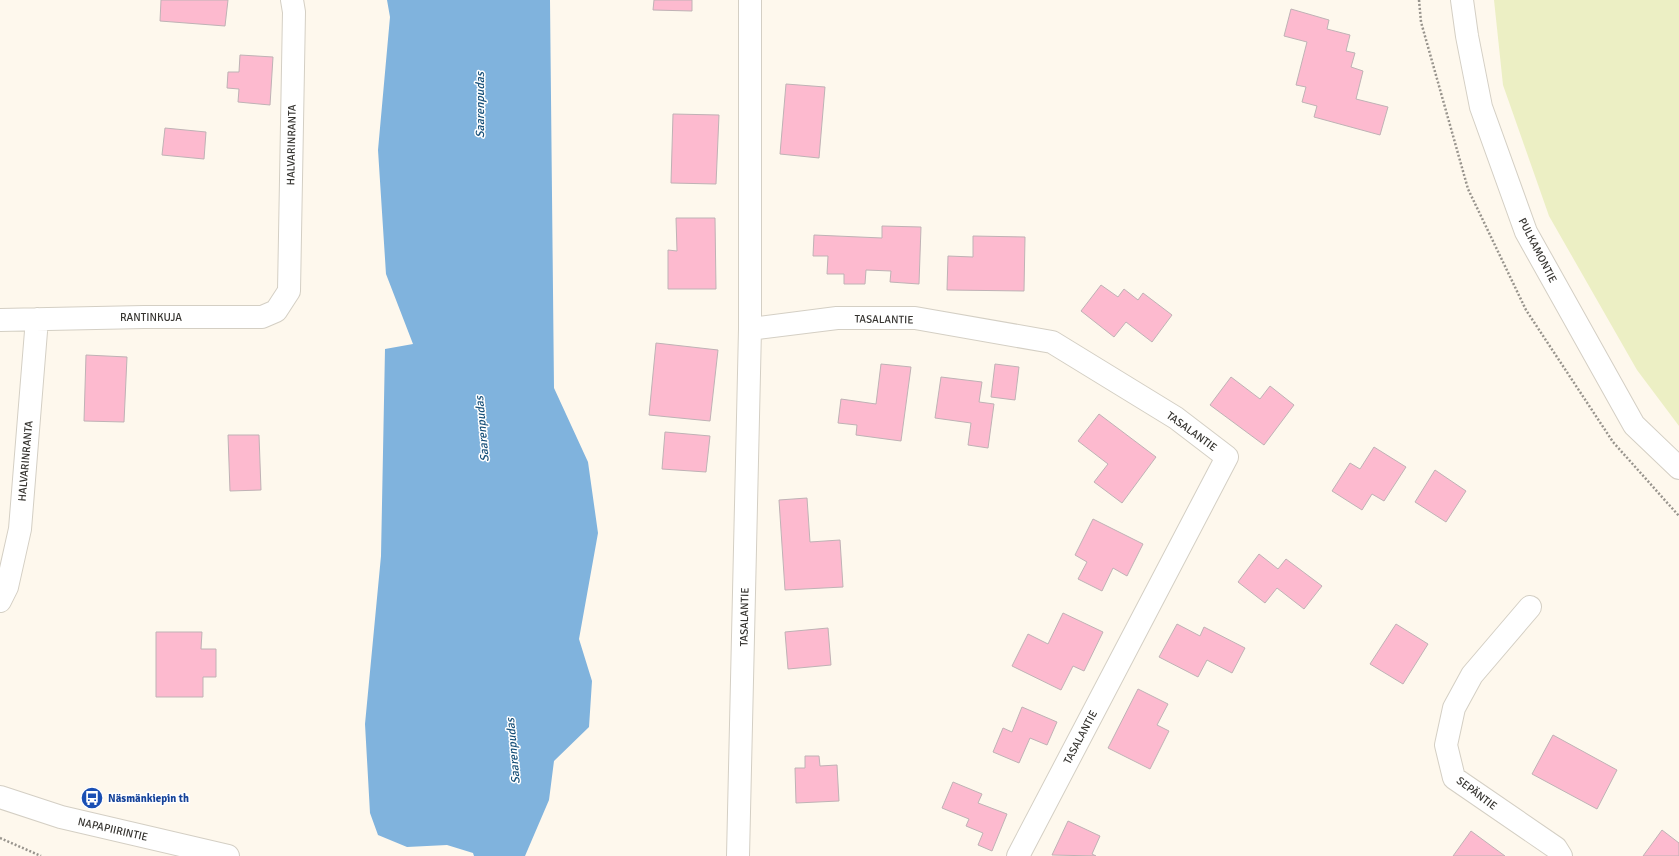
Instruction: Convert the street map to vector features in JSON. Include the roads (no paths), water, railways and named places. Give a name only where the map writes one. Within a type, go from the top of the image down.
[{"type":"street","name":"HALVARINRANTA","points":[[289,291],[294,12],[292,0]]},
{"type":"street","name":"TASALANTIE","points":[[738,856],[750,330],[750,0]]},
{"type":"street","name":"PULKAMONTIE","points":[[1462,0],[1467,36],[1481,107],[1526,232],[1634,425],[1679,468]]},
{"type":"street","name":"RANTINKUJA","points":[[0,320],[262,317],[276,311],[289,291]]},
{"type":"street","name":"TASALANTIE","points":[[750,330],[837,318],[915,318],[1052,342],[1176,418],[1227,457],[1018,856]]},
{"type":"street","name":"HALVARINRANTA","points":[[0,601],[7,587],[20,529],[37,319]]},
{"type":"street","name":"SEPÄNTIE","points":[[1530,607],[1472,675],[1454,708],[1446,745],[1454,778],[1556,848],[1561,856]]},
{"type":"street","name":"NAPAPIIRINTIE","points":[[0,797],[61,817],[228,856]]},
{"type":"water","name":"Saarenpudas","points":[[387,0],[550,0],[554,388],[588,462],[598,533],[579,639],[592,681],[589,727],[554,761],[549,800],[525,856],[474,856],[473,853],[447,845],[407,847],[378,835],[370,813],[365,724],[381,556],[385,349],[413,344],[386,274],[378,150],[390,17]]},
{"type":"place","name":"Näsmänkiepin th","points":[[92,798]]}]
